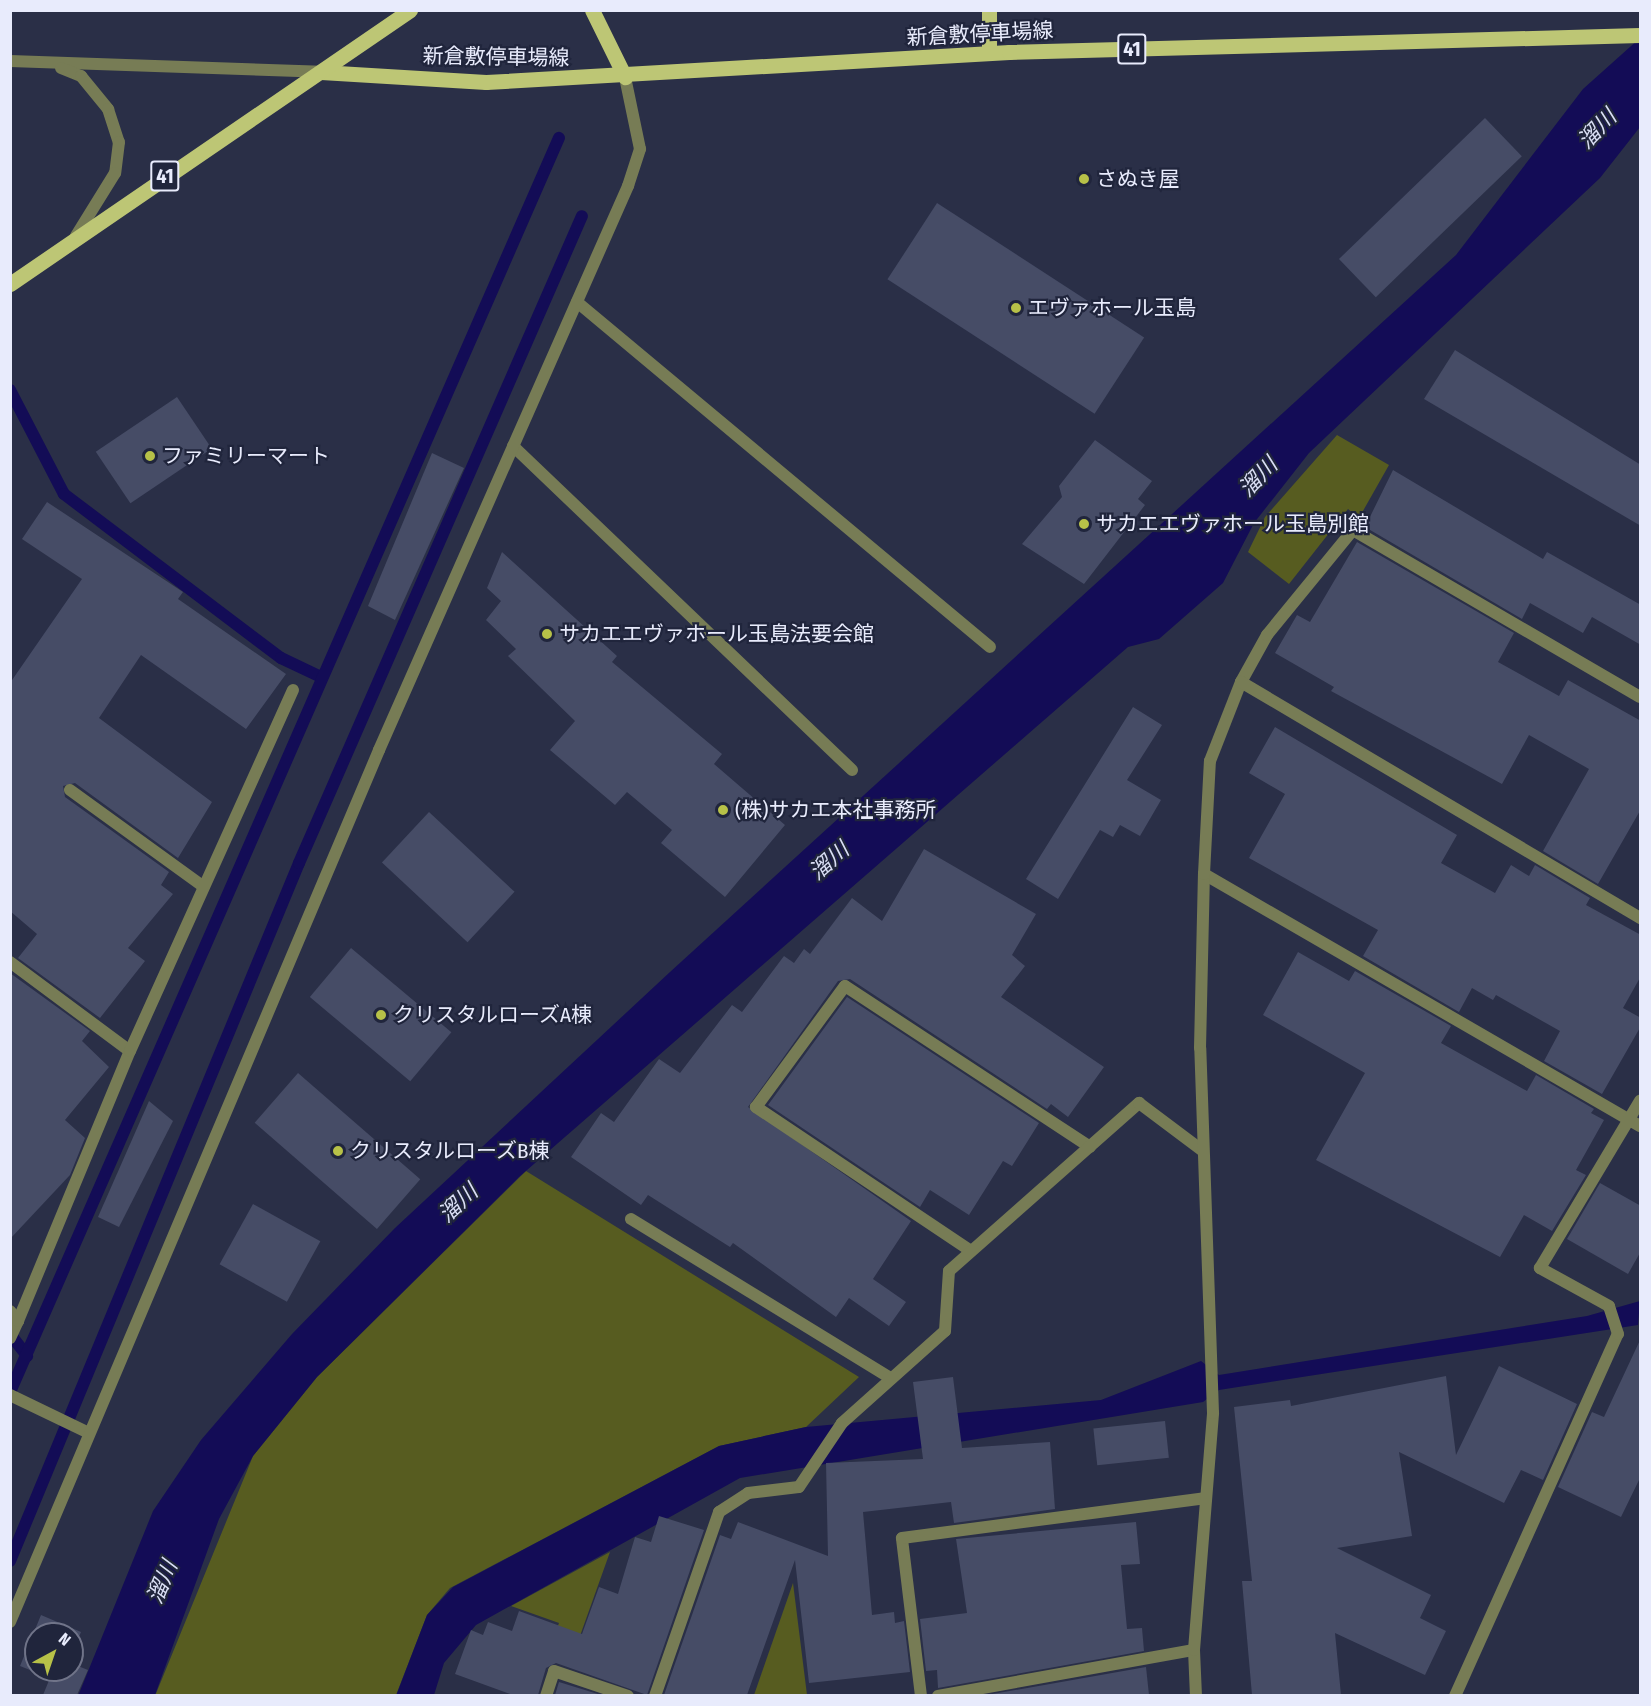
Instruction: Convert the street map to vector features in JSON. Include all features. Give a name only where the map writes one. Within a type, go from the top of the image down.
[{"type":"main road","name":"41","points":[[10,284],[75,237],[410,10]]},
{"type":"main road","points":[[592,10],[625,77]]},
{"type":"main road","points":[[989,10],[989,53]]},
{"type":"main road","name":"新倉敷停車場線","points":[[321,72],[486,82],[625,77],[989,53],[1641,35]]},
{"type":"street","points":[[10,61],[321,72]]},
{"type":"street","points":[[52,64],[81,76],[108,109],[119,142],[115,173],[75,237]]},
{"type":"street","points":[[10,1622],[87,1432],[577,302],[640,149],[625,77]]},
{"type":"street","points":[[577,302],[990,647]]},
{"type":"street","points":[[513,446],[852,770]]},
{"type":"street","points":[[1196,1695],[1194,1650],[1212,1413],[1203,1151],[1204,874],[1210,761],[1241,682],[1267,635],[1353,530],[1641,697]]},
{"type":"street","points":[[1241,682],[1641,918]]},
{"type":"street","points":[[13,1324],[130,1051],[293,690]]},
{"type":"street","points":[[70,790],[204,887]]},
{"type":"street","points":[[1204,874],[1635,1122]]},
{"type":"street","points":[[10,962],[130,1051]]},
{"type":"street","points":[[971,1251],[756,1107],[845,986],[1090,1147]]},
{"type":"street","points":[[1455,1695],[1618,1334],[1609,1306],[1540,1268],[1635,1122],[1641,1101]]},
{"type":"street","points":[[655,1695],[719,1512],[748,1492],[800,1487],[842,1423],[945,1331],[949,1270],[1139,1103],[1203,1151]]},
{"type":"street","points":[[631,1219],[890,1378]]},
{"type":"street","points":[[15,1398],[87,1432]]},
{"type":"street","points":[[921,1695],[902,1538],[1204,1498]]},
{"type":"street","points":[[938,1695],[1194,1650]]},
{"type":"street","points":[[546,1695],[554,1671],[628,1695]]},
{"type":"green space","points":[[1337,435],[1389,465],[1359,518],[1348,509],[1289,584],[1248,552],[1265,517]]},
{"type":"green space","points":[[526,1171],[859,1377],[806,1427],[719,1446],[450,1588],[427,1615],[396,1695],[155,1696],[253,1456],[317,1377]]},
{"type":"green space","points":[[610,1552],[571,1661],[548,1652],[559,1623],[511,1606]]},
{"type":"green space","points":[[793,1583],[807,1695],[754,1695]]},
{"type":"water","name":"溜川","points":[[1640,38],[1640,127],[1600,178],[1309,453],[1254,523],[1223,583],[1159,639],[1128,647],[519,1177],[317,1377],[253,1456],[219,1519],[155,1695],[78,1696],[153,1511],[201,1440],[292,1334],[395,1228],[670,972],[1456,255],[1583,89]]},
{"type":"water","points":[[1640,1301],[1638,1325],[1219,1390],[1203,1402],[740,1478],[476,1625],[444,1663],[434,1695],[396,1696],[427,1615],[453,1587],[719,1446],[806,1427],[1101,1400],[1201,1361],[1219,1375],[1587,1316]]},
{"type":"building","points":[[1485,118],[1522,156],[1376,297],[1339,259]]},
{"type":"building","name":"エヴァホール玉島","points":[[937,203],[1144,338],[1095,414],[887,279]]},
{"type":"building","points":[[1455,350],[1641,465],[1641,526],[1424,399]]},
{"type":"building","points":[[177,397],[212,448],[130,503],[96,452]]},
{"type":"building","name":"サカエエヴァホール玉島別館","points":[[1095,440],[1152,481],[1138,499],[1145,505],[1084,584],[1022,544],[1062,497],[1059,486]]},
{"type":"building","points":[[432,453],[464,468],[395,620],[368,606]]},
{"type":"building","points":[[1393,470],[1543,559],[1547,552],[1641,605],[1641,645],[1592,617],[1583,633],[1530,603],[1522,619],[1365,527]]},
{"type":"building","points":[[47,502],[183,592],[178,599],[286,674],[246,729],[141,655],[99,718],[212,802],[178,858],[75,783],[63,786],[65,797],[169,872],[161,885],[173,894],[128,948],[145,961],[100,1018],[18,958],[37,934],[10,911],[10,683],[82,579],[22,539]]},
{"type":"building","points":[[1357,542],[1514,633],[1498,662],[1559,696],[1568,680],[1641,721],[1641,809],[1598,884],[1543,851],[1589,769],[1529,735],[1502,784],[1331,691],[1334,687],[1275,653],[1297,615],[1310,622]]},
{"type":"building","name":"(株)サカエ本社事務所","points":[[502,552],[617,656],[612,662],[722,754],[714,764],[785,825],[725,897],[661,843],[672,830],[627,792],[615,805],[550,750],[575,721],[508,656],[516,649],[486,620],[501,601],[487,588]]},
{"type":"building","points":[[1133,707],[1162,725],[1127,780],[1161,800],[1140,836],[1120,825],[1113,837],[1100,830],[1058,899],[1026,879]]},
{"type":"building","points":[[1275,727],[1457,835],[1441,863],[1495,893],[1511,865],[1529,876],[1535,865],[1590,898],[1586,905],[1641,935],[1641,976],[1623,1008],[1641,1018],[1641,1026],[1602,1094],[1544,1061],[1560,1031],[1496,995],[1493,1000],[1472,988],[1459,1012],[1363,956],[1378,930],[1249,858],[1285,794],[1249,773]]},
{"type":"building","points":[[429,812],[515,892],[468,942],[382,862]]},
{"type":"building","points":[[924,849],[1036,914],[1012,955],[1025,966],[1001,997],[1104,1067],[1068,1117],[1051,1104],[1047,1109],[850,979],[838,981],[748,1107],[911,1221],[873,1279],[906,1302],[889,1326],[849,1298],[836,1317],[733,1243],[730,1247],[648,1195],[641,1205],[571,1157],[601,1113],[614,1122],[659,1059],[680,1073],[732,1005],[742,1012],[784,956],[794,963],[804,949],[810,954],[852,898],[882,921]]},
{"type":"building","name":"クリスタルローズA棟","points":[[351,948],[451,1032],[410,1081],[310,997]]},
{"type":"building","points":[[1298,952],[1349,981],[1355,971],[1451,1026],[1441,1043],[1527,1091],[1536,1075],[1594,1109],[1591,1113],[1604,1120],[1576,1170],[1586,1175],[1552,1231],[1524,1215],[1500,1257],[1316,1160],[1365,1073],[1263,1015]]},
{"type":"building","points":[[10,973],[90,1031],[82,1041],[109,1067],[65,1120],[85,1138],[70,1175],[10,1239]]},
{"type":"building","points":[[847,997],[1039,1123],[1012,1166],[1003,1161],[969,1215],[930,1190],[920,1207],[768,1105]]},
{"type":"building","name":"クリスタルローズB棟","points":[[298,1073],[420,1179],[377,1229],[255,1123]]},
{"type":"building","points":[[149,1101],[173,1121],[119,1227],[98,1217]]},
{"type":"building","points":[[1600,1183],[1641,1206],[1641,1251],[1628,1274],[1567,1239]]},
{"type":"building","points":[[253,1204],[320,1241],[287,1302],[220,1264]]},
{"type":"building","points":[[1641,1338],[1641,1476],[1621,1517],[1558,1487],[1592,1412],[1604,1417]]},
{"type":"building","points":[[1499,1366],[1577,1404],[1543,1480],[1521,1470],[1504,1503],[1399,1452],[1412,1536],[1337,1548],[1431,1595],[1420,1618],[1446,1631],[1425,1675],[1335,1633],[1341,1695],[1252,1695],[1242,1581],[1252,1581],[1234,1407],[1290,1400],[1291,1406],[1446,1376],[1456,1455]]},
{"type":"building","points":[[953,1377],[962,1448],[1050,1442],[1055,1509],[954,1523],[951,1502],[863,1512],[872,1615],[894,1612],[895,1623],[904,1621],[910,1672],[809,1683],[795,1560],[747,1695],[664,1695],[720,1535],[731,1539],[738,1522],[828,1556],[826,1463],[923,1459],[913,1382]]},
{"type":"building","points":[[1165,1421],[1169,1458],[1097,1465],[1093,1429]]},
{"type":"building","points":[[659,1516],[704,1530],[647,1695],[556,1663],[546,1668],[538,1695],[513,1695],[455,1674],[471,1630],[483,1635],[488,1622],[512,1631],[519,1611],[582,1634],[599,1587],[618,1594],[635,1537],[651,1542]]},
{"type":"building","points":[[1136,1522],[1140,1564],[1121,1565],[1127,1629],[1142,1628],[1144,1651],[938,1688],[937,1670],[926,1671],[920,1619],[967,1613],[956,1539]]},
{"type":"building","points":[[41,1615],[57,1622],[38,1622]]},
{"type":"building","points":[[24,1656],[24,1668],[20,1666]]},
{"type":"building","points":[[1146,1667],[1149,1695],[987,1695]]},
{"type":"building","points":[[48,1682],[83,1682],[77,1695],[43,1695]]},
{"type":"building","points":[[559,1682],[601,1695],[555,1695]]},
{"type":"waterway","points":[[10,1392],[559,138]]},
{"type":"waterway","points":[[10,1561],[299,863],[582,216]]},
{"type":"waterway","points":[[10,390],[64,494],[281,658],[321,677]]},
{"type":"waterway","points":[[10,1334],[27,1356]]},
{"type":"place","name":"さぬき屋","points":[[1084,179]]},
{"type":"place","name":"エヴァホール玉島","points":[[1016,308]]},
{"type":"place","name":"ファミリーマート","points":[[150,456]]},
{"type":"place","name":"サカエエヴァホール玉島別館","points":[[1084,524]]},
{"type":"place","name":"サカエエヴァホール玉島法要会館","points":[[547,634]]},
{"type":"place","name":"(株)サカエ本社事務所","points":[[723,810]]},
{"type":"place","name":"クリスタルローズA棟","points":[[381,1015]]},
{"type":"place","name":"クリスタルローズB棟","points":[[338,1151]]}]
